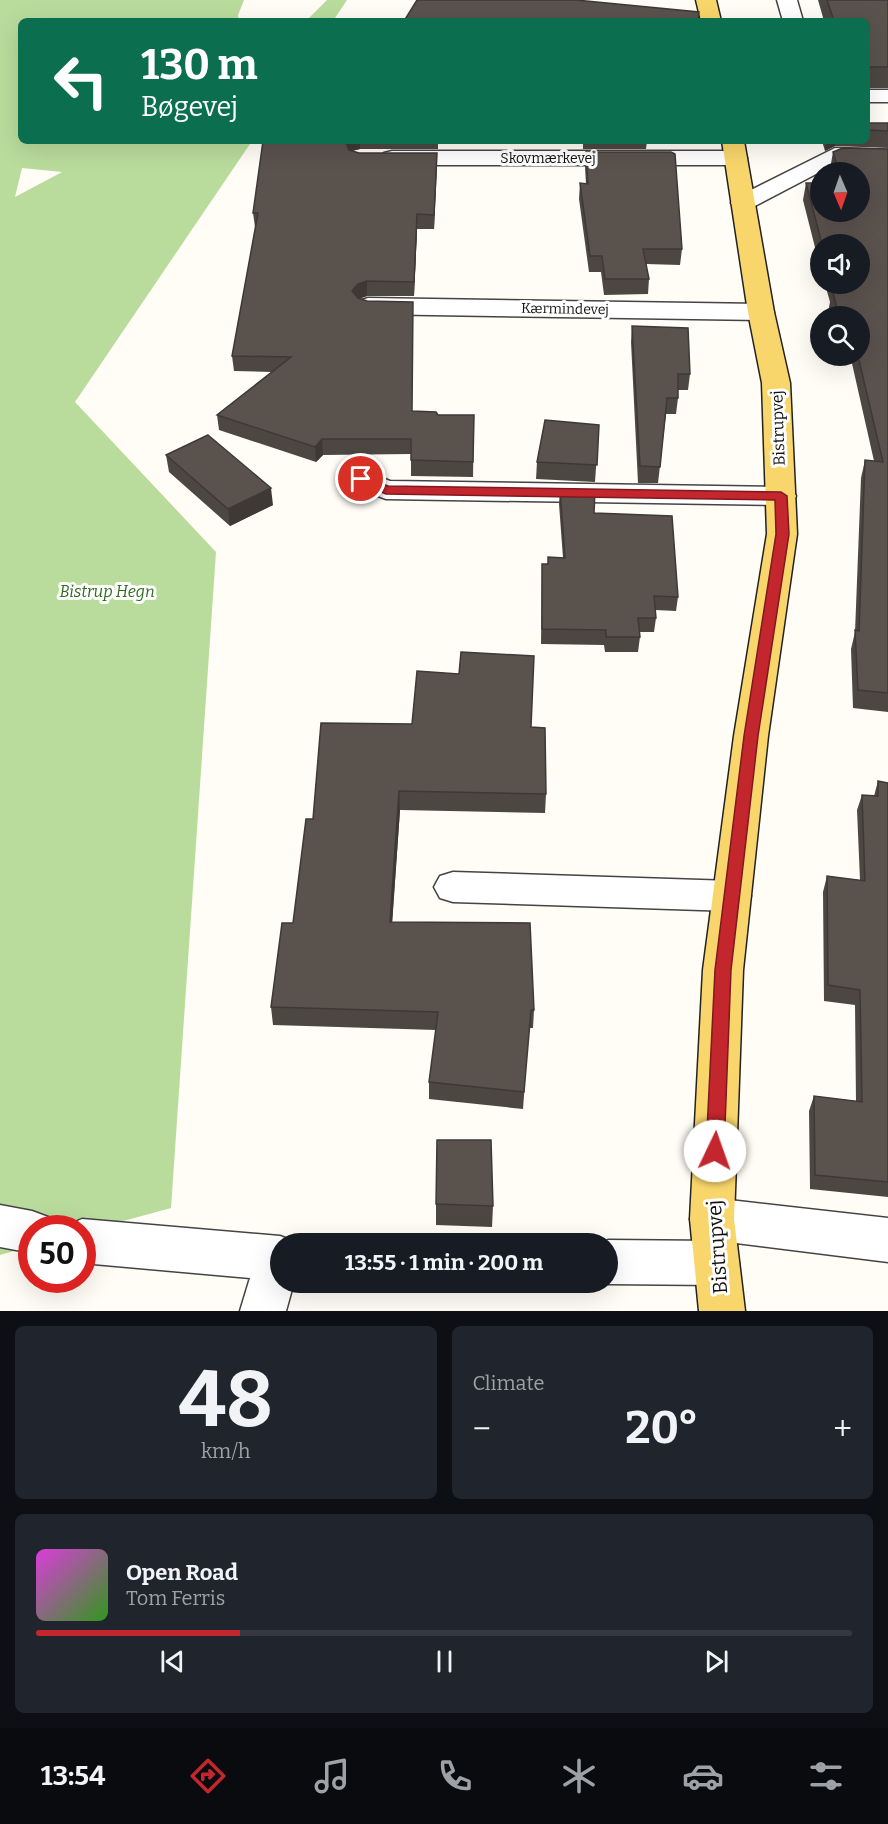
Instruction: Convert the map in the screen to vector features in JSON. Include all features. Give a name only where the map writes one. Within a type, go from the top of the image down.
[{"type":"main road","points":[[706,0],[710,18]]},
{"type":"main road","name":"Bistrupvej","points":[[722,1311],[712,1219],[723,970],[751,736],[782,534],[776,383],[761,312],[734,149]]},
{"type":"street","points":[[787,0],[792,18]]},
{"type":"street","points":[[870,96],[888,96]]},
{"type":"street","name":"Skovmærkevej","points":[[372,158],[734,149]]},
{"type":"street","points":[[743,203],[835,155],[888,157]]},
{"type":"street","name":"Kærmindevej","points":[[368,306],[761,312]]},
{"type":"street","points":[[361,479],[386,490],[781,496]]},
{"type":"street","points":[[453,887],[732,896]]},
{"type":"street","points":[[712,1219],[888,1240]]},
{"type":"street","points":[[0,1226],[18,1229]]},
{"type":"street","points":[[96,1242],[270,1257]]},
{"type":"street","points":[[618,1262],[716,1263]]},
{"type":"street","points":[[263,1311],[270,1289]]},
{"type":"green space","name":"Bistrup Hegn","points":[[0,0],[244,0],[238,18],[18,18],[18,144],[250,144],[75,402],[216,552],[171,1208],[96,1228],[96,1215],[18,1215],[18,1250],[0,1255]],"holes":[[[22,168],[62,172],[15,197]]]},
{"type":"green space","points":[[327,0],[347,0],[335,18],[309,18]]},
{"type":"building","points":[[417,0],[576,0],[699,12],[698,18],[406,18]]},
{"type":"building","points":[[827,0],[888,0],[888,67],[870,67],[870,18],[833,18]]},
{"type":"building","points":[[870,123],[888,123],[888,131],[870,130]]},
{"type":"building","points":[[263,144],[346,144],[349,150],[359,153],[437,153],[434,215],[417,214],[414,282],[367,281],[358,284],[352,291],[358,298],[367,301],[413,302],[412,411],[436,412],[438,415],[474,415],[473,462],[411,460],[411,439],[322,439],[315,447],[217,415],[291,357],[232,356],[258,213],[253,213]]},
{"type":"building","points":[[843,148],[888,149],[888,693],[858,690],[855,630],[859,631],[865,460],[883,462],[860,366],[870,366],[870,306],[836,306],[833,294],[870,294],[870,234],[819,234],[816,222],[870,222],[870,162],[836,162],[833,152]]},
{"type":"building","points":[[586,152],[671,152],[675,154],[682,249],[643,249],[649,279],[605,279],[602,256],[590,256],[580,183],[588,184]]},
{"type":"building","points":[[806,183],[810,183],[810,198]]},
{"type":"building","points":[[632,326],[688,328],[690,374],[678,374],[678,398],[667,398],[660,467],[640,466]]},
{"type":"building","points":[[545,420],[599,425],[597,465],[537,462]]},
{"type":"building","points":[[208,435],[271,488],[228,509],[166,455]]},
{"type":"building","points":[[560,489],[595,490],[594,513],[672,516],[678,597],[654,596],[656,618],[638,618],[640,637],[606,637],[606,630],[542,629],[542,564],[548,564],[548,557],[565,558]]},
{"type":"building","points":[[461,652],[534,656],[531,727],[545,728],[546,794],[399,791],[390,922],[530,923],[534,1010],[531,1010],[524,1092],[429,1082],[438,1012],[271,1007],[282,923],[293,923],[306,819],[313,819],[321,723],[412,724],[417,671],[459,674]]},
{"type":"building","points":[[878,781],[888,783],[888,1182],[815,1175],[814,1096],[862,1102],[860,990],[828,985],[827,876],[865,881],[862,795],[878,796]]},
{"type":"building","points":[[437,1140],[491,1140],[493,1206],[436,1204]]},
{"type":"route","points":[[361,479],[386,490],[781,496],[782,534],[751,736],[723,970],[715,1151]]}]
